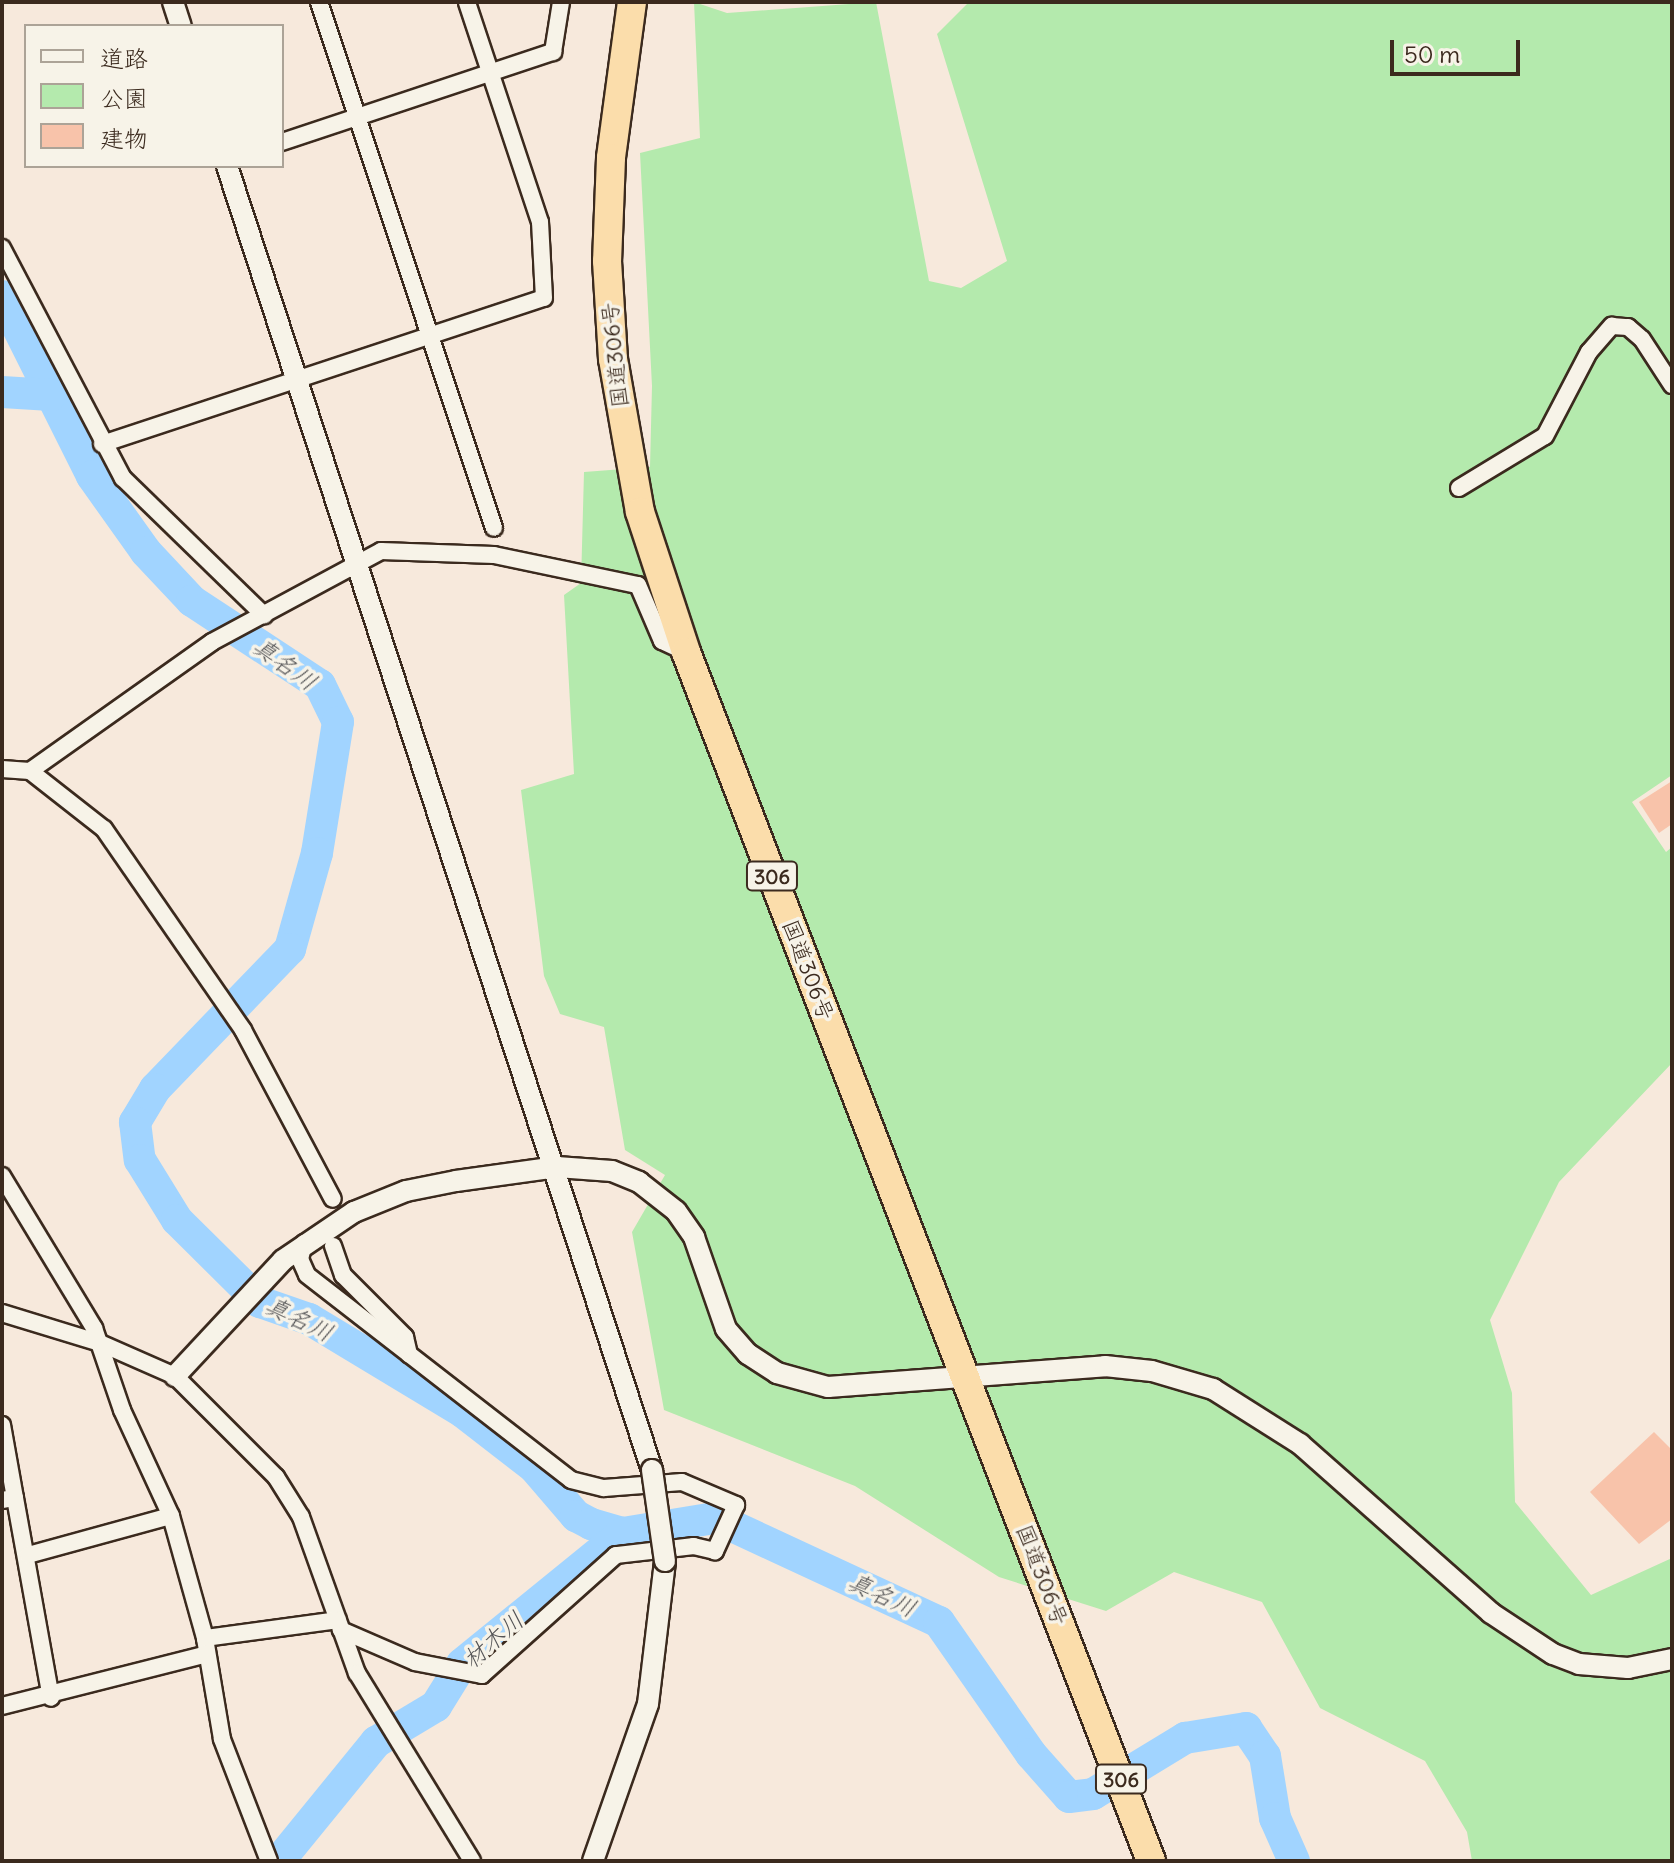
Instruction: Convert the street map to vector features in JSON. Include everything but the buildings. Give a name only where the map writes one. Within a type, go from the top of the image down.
[{"type":"highway","name":"国道306号","points":[[632,2],[611,158],[610,330],[633,484],[686,652],[1147,1850]]},
{"type":"street","points":[[173,2],[180,24]]},
{"type":"street","points":[[319,2],[494,528]]},
{"type":"street","points":[[102,444],[544,298],[540,222],[467,2]]},
{"type":"street","points":[[284,141],[553,52],[561,2]]},
{"type":"street","points":[[228,168],[557,1167],[652,1470],[665,1561],[648,1704],[593,1861]]},
{"type":"street","points":[[2,248],[102,444],[123,478],[259,618]]},
{"type":"street","points":[[1459,488],[1545,436],[1589,352],[1612,326],[1628,327],[1642,339],[1672,385]]},
{"type":"street","points":[[30,771],[212,642],[356,562],[394,549],[494,555],[579,568],[638,585],[662,641],[686,652]]},
{"type":"street","points":[[2,769],[30,771],[104,829],[243,1030],[333,1199]]},
{"type":"street","points":[[175,1376],[283,1260],[354,1212],[406,1191],[557,1167],[626,1176],[676,1211],[694,1237],[726,1329],[748,1354],[777,1373],[828,1387],[1105,1366],[1152,1371],[1213,1389],[1300,1444],[1491,1613],[1553,1654],[1579,1664],[1628,1668],[1672,1659]]},
{"type":"street","points":[[2,1176],[57,1257],[100,1343],[122,1410],[171,1516],[204,1647],[222,1739],[268,1856]]},
{"type":"street","points":[[2,1706],[51,1698],[204,1647],[339,1625],[415,1662],[433,1663],[482,1675],[616,1555],[694,1546],[715,1551],[736,1505],[682,1482],[604,1488],[571,1480],[307,1275],[300,1259],[304,1243]]},
{"type":"street","points":[[333,1246],[343,1275],[405,1337],[409,1355]]},
{"type":"street","points":[[2,1313],[100,1343],[175,1376],[276,1477],[301,1517],[339,1625],[383,1719],[472,1861]]},
{"type":"street","points":[[2,1425],[8,1499],[28,1555],[51,1698]]},
{"type":"street","points":[[28,1555],[171,1516]]},
{"type":"green space","points":[[694,2],[727,13],[876,2],[929,281],[961,288],[1007,261],[937,34],[969,2],[1672,2],[1672,775],[1632,802],[1666,852],[1672,847],[1672,1063],[1559,1182],[1490,1320],[1512,1393],[1515,1502],[1591,1595],[1672,1558],[1672,1861],[1472,1861],[1467,1832],[1425,1761],[1320,1708],[1262,1602],[1174,1572],[1106,1611],[999,1577],[855,1486],[664,1410],[632,1232],[665,1175],[625,1150],[604,1027],[560,1014],[544,976],[521,790],[574,774],[564,595],[581,583],[584,472],[650,467],[652,386],[640,153],[700,138]]},
{"type":"waterway","name":"真名川","points":[[2,296],[92,476],[146,552],[192,601],[320,685],[338,722],[317,853],[290,949],[155,1089],[135,1122],[140,1160],[177,1220],[260,1302],[309,1319],[463,1412],[534,1467],[576,1516],[591,1524],[623,1533],[715,1518],[939,1622],[1031,1754],[1069,1797],[1093,1794],[1185,1738],[1246,1728],[1265,1756],[1275,1818],[1294,1861]]},
{"type":"waterway","points":[[2,392],[51,395]]},
{"type":"waterway","name":"材木川","points":[[279,1861],[376,1742],[436,1706],[462,1664],[623,1533]]}]
